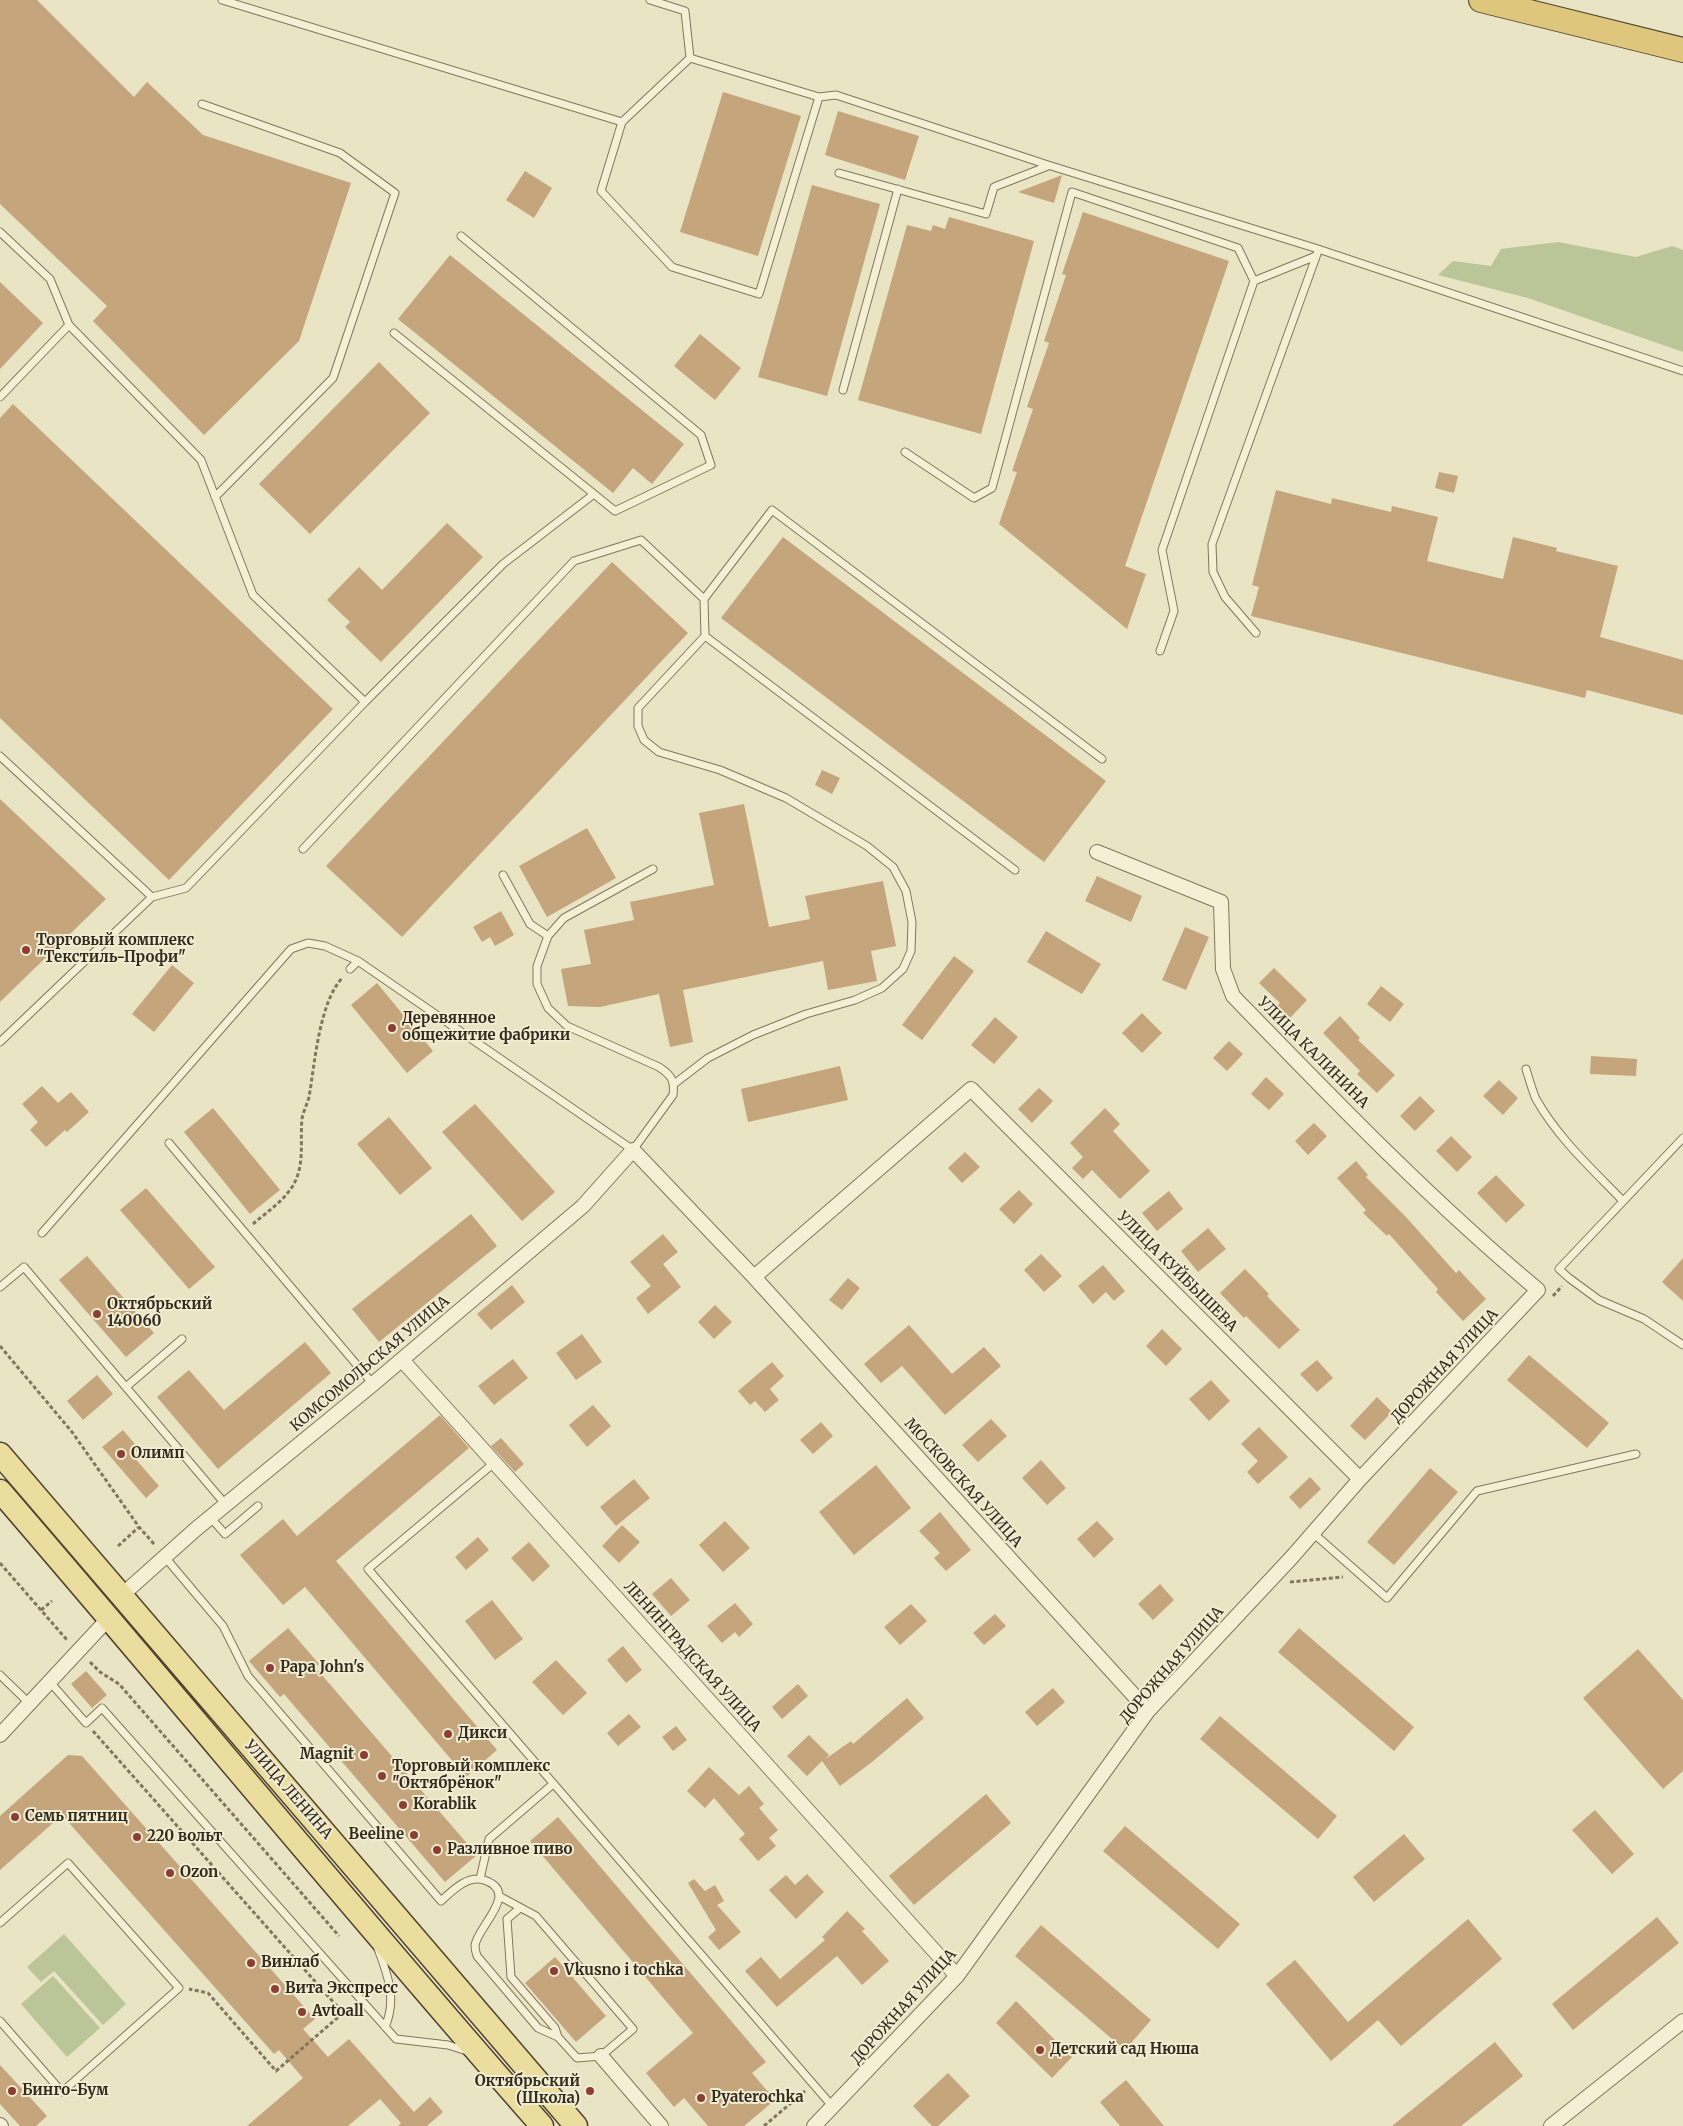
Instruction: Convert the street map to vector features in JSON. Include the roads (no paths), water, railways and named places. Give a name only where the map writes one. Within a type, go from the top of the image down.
[{"type":"highway","points":[[1481,0],[1683,50]]},
{"type":"main road","name":"УЛИЦА ЛЕНИНА","points":[[0,1454],[576,2126]]},
{"type":"main road","name":"УЛИЦА ЛЕНИНА","points":[[0,1491],[371,1930],[542,2126]]},
{"type":"street","name":"УЛИЦА КАЛИНИНА","points":[[1097,852],[1221,902],[1222,969],[1233,996],[1387,1151],[1538,1290]]},
{"type":"street","name":"УЛИЦА КУЙБЫШЕВА","points":[[754,1277],[971,1089],[1360,1479]]},
{"type":"street","name":"МОСКОВСКАЯ УЛИЦА","points":[[633,1150],[754,1277],[1148,1711]]},
{"type":"street","name":"КОМСОМОЛЬСКАЯ УЛИЦА","points":[[121,1596],[160,1551],[210,1517],[374,1384],[583,1206],[633,1150]]},
{"type":"street","name":"ДОРОЖНАЯ УЛИЦА","points":[[814,2126],[957,1976],[1148,1711],[1360,1479],[1538,1290]]},
{"type":"street","name":"ЛЕНИНГРАДСКАЯ УЛИЦА","points":[[402,1360],[957,1976]]},
{"type":"street","points":[[0,1735],[109,1618]]},
{"type":"street","points":[[1551,2126],[1683,2021]]},
{"type":"street","points":[[601,2056],[661,2126]]},
{"type":"lane","points":[[222,0],[622,122]]},
{"type":"lane","points":[[650,0],[685,11],[690,58]]},
{"type":"lane","points":[[690,58],[622,122],[601,191],[672,267],[759,294],[819,97]]},
{"type":"lane","points":[[690,58],[819,97],[836,95],[1683,372]]},
{"type":"lane","points":[[202,104],[340,153],[395,193],[333,378],[216,497]]},
{"type":"lane","points":[[839,173],[986,214],[994,187],[1048,165]]},
{"type":"lane","points":[[843,390],[898,189]]},
{"type":"lane","points":[[905,452],[974,498],[992,488],[1072,192],[1238,248],[1254,281],[1162,550],[1174,611],[1160,651]]},
{"type":"lane","points":[[0,232],[50,279],[69,325],[201,460],[253,595],[365,702]]},
{"type":"lane","points":[[394,333],[615,511],[711,465],[701,436],[461,236]]},
{"type":"lane","points":[[1254,281],[1317,252]]},
{"type":"lane","points":[[1256,633],[1225,596],[1213,572],[1212,544],[1317,252]]},
{"type":"lane","points":[[0,397],[69,325]]},
{"type":"lane","points":[[0,1042],[152,897],[186,888],[365,702],[503,564],[594,494]]},
{"type":"lane","points":[[674,1084],[708,1058],[753,1035],[806,1014],[854,1000],[882,988],[902,969],[911,951],[912,922],[906,891],[893,867],[867,846],[786,798],[720,770],[659,752],[644,740],[638,726],[638,708],[705,636],[704,599],[772,510],[1102,759]]},
{"type":"lane","points":[[303,848],[574,561],[641,540],[704,599]]},
{"type":"lane","points":[[705,636],[1015,870]]},
{"type":"lane","points":[[0,756],[152,897]]},
{"type":"lane","points":[[42,1233],[291,949],[308,943],[325,946],[358,961],[633,1150],[673,1095],[674,1084],[670,1074],[567,1026],[548,1008],[537,984],[537,966],[548,936],[564,918],[653,869]]},
{"type":"lane","points":[[503,875],[530,924],[548,936]]},
{"type":"lane","points":[[350,969],[358,961]]},
{"type":"lane","points":[[1526,1069],[1535,1097],[1550,1120],[1583,1160],[1622,1200]]},
{"type":"lane","points":[[1683,1138],[1559,1268],[1569,1278],[1599,1300],[1644,1319],[1683,1345]]},
{"type":"lane","points":[[170,1143],[374,1384]]},
{"type":"lane","points":[[0,1287],[24,1267],[226,1504]]},
{"type":"lane","points":[[126,1387],[182,1338]]},
{"type":"lane","points":[[1313,1532],[1387,1598],[1477,1491],[1636,1454]]},
{"type":"lane","points":[[494,1463],[368,1569],[833,2107]]},
{"type":"lane","points":[[210,1517],[225,1534],[258,1506]]},
{"type":"lane","points":[[160,1551],[223,1626],[248,1676],[440,1901],[457,1887],[468,1881],[480,1879],[494,1886],[499,1896],[536,1916],[633,2029],[601,2056],[577,2058],[558,2037],[538,2028],[477,1956],[475,1945],[481,1931],[496,1911],[499,1896]]},
{"type":"lane","points":[[0,1675],[29,1703]]},
{"type":"lane","points":[[49,1681],[86,1723],[102,1708],[396,2039],[448,2045],[466,2051],[484,2061]]},
{"type":"lane","points":[[480,1879],[489,1839],[553,1784]]},
{"type":"lane","points":[[0,1923],[68,1862],[179,1988],[62,2092],[0,2021]]},
{"type":"lane","points":[[520,1908],[507,1919],[510,1977],[555,2028],[558,2037]]},
{"type":"lane","points":[[371,1930],[387,1972],[392,1997],[390,2017],[386,2027]]},
{"type":"place","name":"Торговый комплекс \"Текстиль-Профи\"","points":[[26,950]]},
{"type":"place","name":"Деревянное общежитие фабрики","points":[[392,1028]]},
{"type":"place","name":"Октябрьский 140060","points":[[97,1314]]},
{"type":"place","name":"Олимп","points":[[121,1454]]},
{"type":"place","name":"Papa John's","points":[[270,1668]]},
{"type":"place","name":"Дикси","points":[[448,1734]]},
{"type":"place","name":"Magnit","points":[[364,1755]]},
{"type":"place","name":"Торговый комплекс \"Октябрёнок\"","points":[[382,1776]]},
{"type":"place","name":"Korablik","points":[[403,1805]]},
{"type":"place","name":"Семь пятниц","points":[[15,1817]]},
{"type":"place","name":"Beeline","points":[[414,1835]]},
{"type":"place","name":"220 вольт","points":[[137,1837]]},
{"type":"place","name":"Разливное пиво","points":[[437,1850]]},
{"type":"place","name":"Ozon","points":[[170,1873]]},
{"type":"place","name":"Винлаб","points":[[251,1963]]},
{"type":"place","name":"Vkusno i tochka","points":[[554,1971]]},
{"type":"place","name":"Вита Экспресс","points":[[275,1989]]},
{"type":"place","name":"Avtoall","points":[[302,2012]]},
{"type":"place","name":"Детский сад Нюша","points":[[1040,2050]]},
{"type":"place","name":"Бинго-Бум","points":[[12,2091]]},
{"type":"place","name":"Октябрьский (Школа)","points":[[590,2091]]},
{"type":"place","name":"Pyaterochka","points":[[701,2098]]}]
